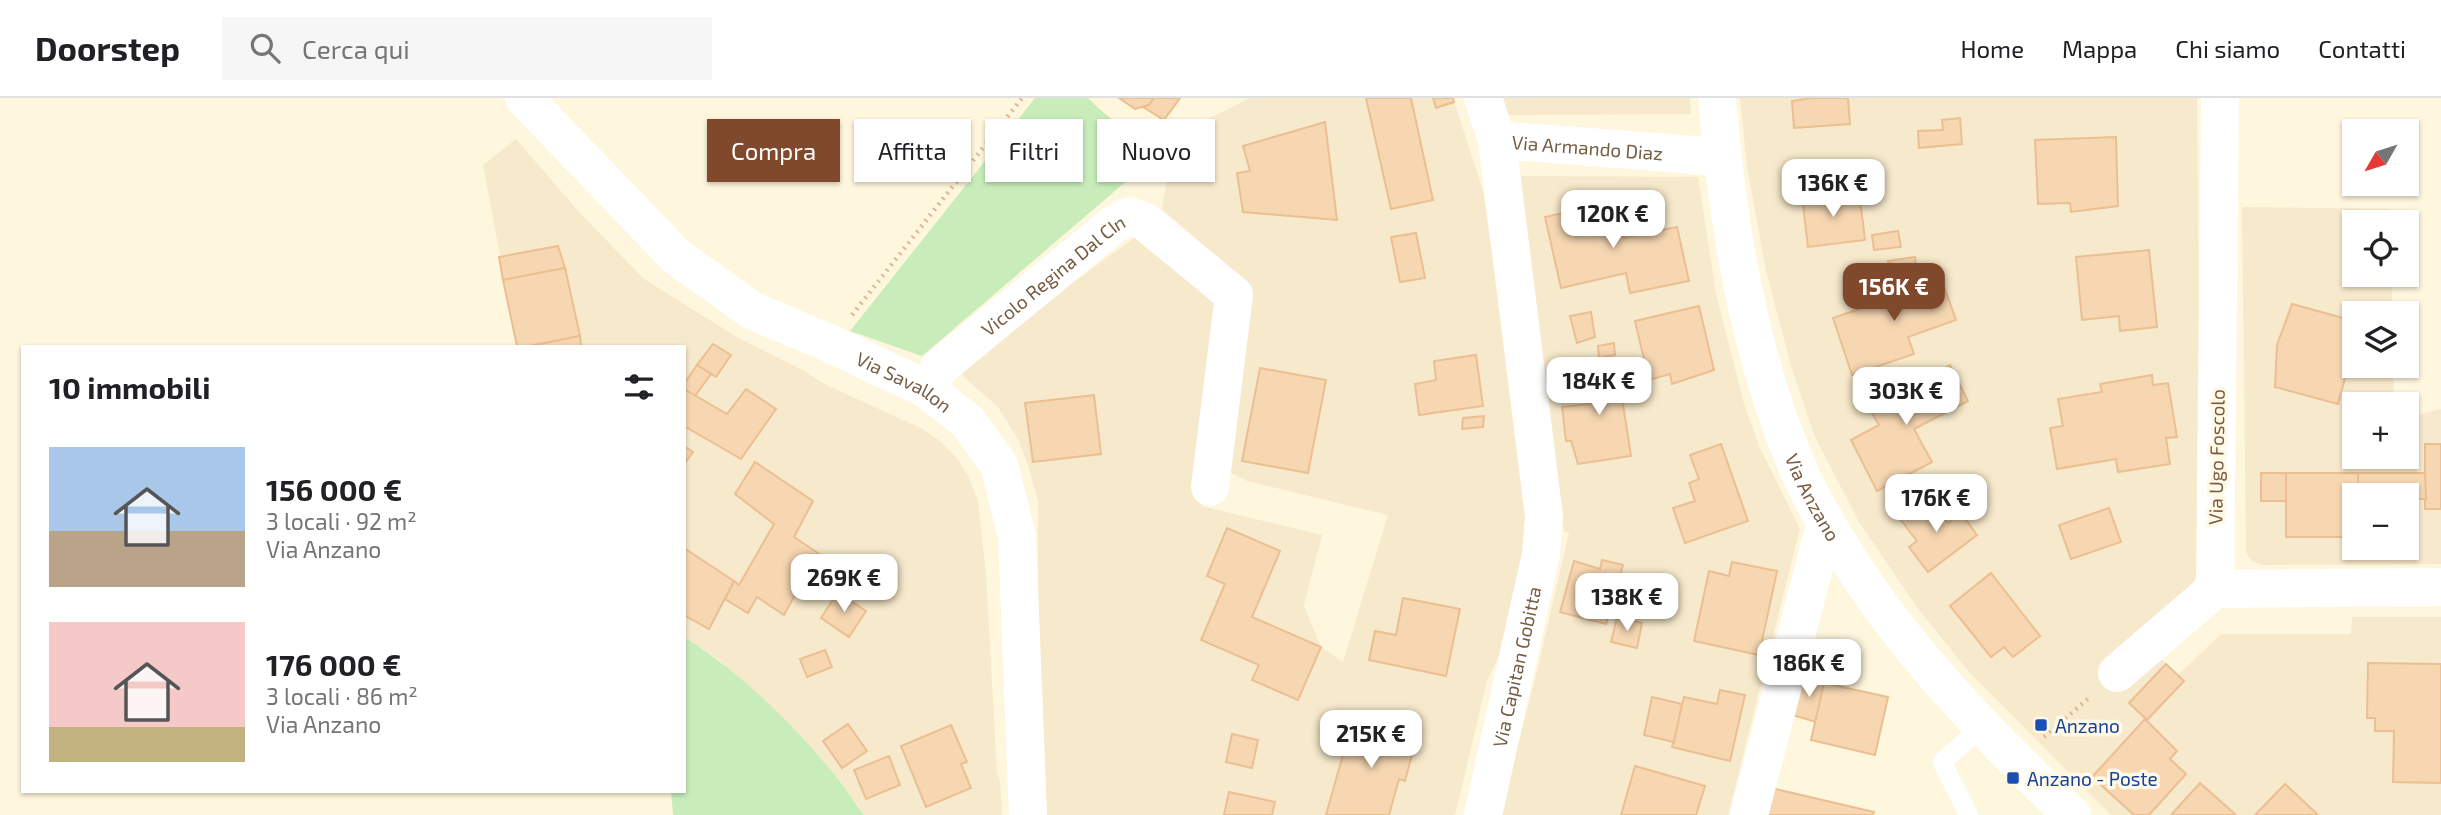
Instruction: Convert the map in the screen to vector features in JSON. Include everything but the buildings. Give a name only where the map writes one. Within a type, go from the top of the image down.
[{"type":"street","name":"Via Savallon","points":[[524,98],[677,257],[753,311],[926,388],[968,422],[999,465],[1017,537],[1028,815]]},
{"type":"street","name":"Via Armando Diaz","points":[[1483,98],[1497,140],[1722,158]]},
{"type":"street","name":"Via Anzano","points":[[1717,98],[1732,234],[1755,343],[1784,433],[1803,480],[1826,522],[1876,600],[1908,643],[1943,686],[1982,727],[2072,815]]},
{"type":"street","name":"Via Ugo Foscolo","points":[[2215,589],[2220,98]]},
{"type":"street","name":"Via Capitan Gobitta","points":[[1483,815],[1541,554],[1544,517],[1497,140]]},
{"type":"street","name":"Vicolo Regina Dal CIn","points":[[926,388],[940,367],[1113,225],[1129,216],[1144,221],[1234,295],[1210,487]]},
{"type":"street","points":[[1749,815],[1826,522]]},
{"type":"street","points":[[2117,673],[2215,589],[2441,587]]},
{"type":"lane","points":[[1969,815],[1942,762],[1982,727]]},
{"type":"path","points":[[829,343],[1022,98]]},
{"type":"path","points":[[2035,744],[2117,673]]},
{"type":"shaded area","points":[[1250,98],[1453,98],[1483,191],[1530,526],[1500,654],[1487,681],[1455,815],[1047,815],[1038,593],[1038,501],[1018,439],[998,407],[955,369],[1134,238],[1223,305],[1201,506],[1322,535],[1304,606],[1321,647],[1343,662],[1388,515],[1247,481],[1231,473],[1227,461],[1251,286],[1162,209],[1166,182],[1215,182],[1215,119],[1208,119]]},
{"type":"shaded area","points":[[1496,98],[1690,98],[1691,114],[1507,115]]},
{"type":"shaded area","points":[[1740,98],[2197,98],[2201,567],[2189,590],[2142,641],[2178,675],[2221,634],[2351,634],[2352,617],[2441,617],[2441,815],[2111,815],[1969,672],[1916,606],[1859,522],[1815,437],[1792,369],[1766,271],[1747,166]]},
{"type":"shaded area","points":[[516,139],[579,212],[644,279],[737,337],[801,369],[826,385],[921,428],[940,441],[957,458],[978,501],[986,573],[997,772],[1002,815],[864,815],[839,779],[786,723],[718,659],[686,638],[686,345],[517,345],[483,165]]},
{"type":"shaded area","points":[[1520,176],[1698,177],[1716,294],[1744,404],[1760,448],[1800,529],[1728,815],[1500,815],[1569,533],[1564,531]]},
{"type":"shaded area","points":[[2242,207],[2390,209],[2342,210],[2342,287],[2392,287],[2392,301],[2342,301],[2342,378],[2393,378],[2394,392],[2342,392],[2342,469],[2419,469],[2419,415],[2441,409],[2441,564],[2263,565],[2252,561],[2246,553]]},
{"type":"green space","points":[[1035,98],[1088,98],[1111,119],[1097,119],[1097,182],[1125,182],[922,356],[850,331],[971,182],[985,161],[985,182],[1083,182],[1083,119],[1018,119]]},
{"type":"green space","points":[[686,638],[727,667],[767,702],[805,740],[864,815],[673,815],[671,793],[686,793]]},
{"type":"place","name":"Anzano","points":[[2041,725]]},
{"type":"place","name":"Anzano - Poste","points":[[2013,778]]}]
